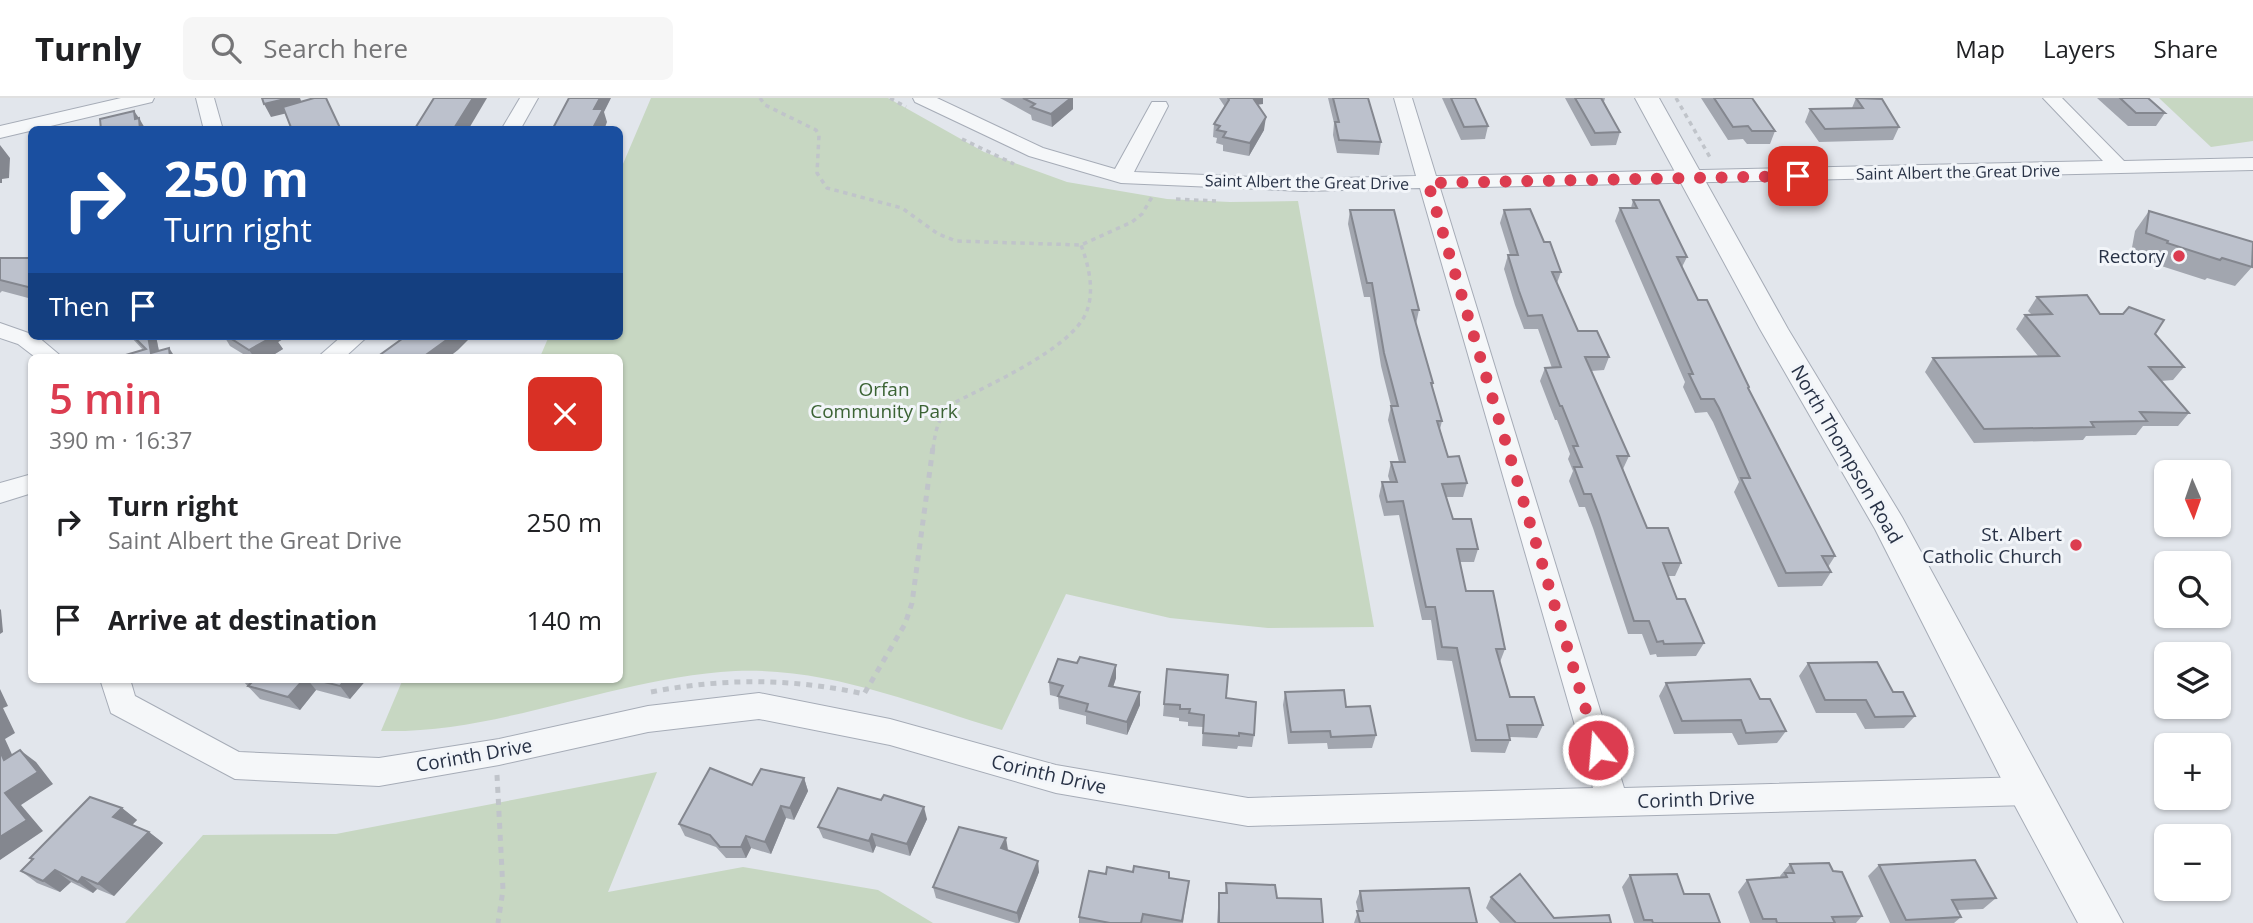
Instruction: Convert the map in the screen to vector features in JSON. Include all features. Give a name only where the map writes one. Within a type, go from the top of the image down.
[{"type":"street","points":[[0,132],[145,98]]},
{"type":"street","points":[[205,98],[213,126]]},
{"type":"street","points":[[512,126],[529,98]]},
{"type":"street","name":"Saint Albert the Great Drive","points":[[922,98],[1036,152],[1121,177],[1304,186],[2253,163]]},
{"type":"street","points":[[1402,98],[1614,803]]},
{"type":"street","name":"North Thompson Road","points":[[1647,98],[1774,329],[1890,526],[2028,791],[2101,923]]},
{"type":"street","points":[[2052,98],[2120,168]]},
{"type":"street","points":[[1121,177],[1159,106]]},
{"type":"street","points":[[0,330],[26,340],[46,354]]},
{"type":"street","points":[[334,354],[352,340]]},
{"type":"street","points":[[0,494],[28,484]]},
{"type":"street","name":"Corinth Drive","points":[[116,683],[122,704],[235,765],[379,772],[499,752],[648,719],[759,706],[890,732],[1056,779],[1248,812],[1614,803],[1824,794],[2028,791]]},
{"type":"path","points":[[760,98],[765,105],[816,130],[819,135],[817,173],[827,188],[902,208],[937,234],[956,240],[1081,245],[1132,222],[1142,214],[1152,197]]},
{"type":"path","points":[[645,694],[670,688],[754,679],[795,681],[864,694],[905,624],[912,603],[936,425],[943,413],[954,403],[1050,349],[1083,318],[1088,300],[1089,277],[1081,245]]},
{"type":"path","points":[[498,923],[503,890],[496,785],[499,752]]},
{"type":"green space","name":"Orfan Community Park","points":[[651,98],[888,98],[984,152],[1067,182],[1167,199],[1298,201],[1374,627],[1268,628],[1170,618],[1066,594],[1002,730],[837,681],[770,671],[735,671],[646,683],[470,724],[426,730],[381,731],[401,683],[623,683],[623,354],[541,354],[547,340],[623,340],[623,164]]},
{"type":"green space","points":[[2159,98],[2253,98],[2253,141],[2211,147]]},
{"type":"green space","points":[[657,772],[608,892],[743,867],[878,890],[933,923],[125,923],[203,835],[336,834]]},
{"type":"building","points":[[262,98],[289,98],[264,104]]},
{"type":"building","points":[[314,98],[326,98],[339,126],[290,126],[283,107]]},
{"type":"building","points":[[434,98],[473,98],[456,126],[416,126]]},
{"type":"building","points":[[569,98],[600,98],[594,109],[603,109],[594,126],[554,126]]},
{"type":"building","points":[[1023,98],[1071,98],[1051,114],[1031,107],[1035,104]]},
{"type":"building","points":[[1228,98],[1253,98],[1266,117],[1250,143],[1223,137],[1226,132],[1217,130],[1220,126],[1214,124]]},
{"type":"building","points":[[1333,98],[1368,98],[1381,142],[1339,140],[1335,122],[1339,122]]},
{"type":"building","points":[[1451,98],[1475,98],[1488,126],[1464,127]]},
{"type":"building","points":[[1575,98],[1601,98],[1620,132],[1595,133]]},
{"type":"building","points":[[1714,98],[1752,98],[1775,131],[1752,131],[1748,126],[1733,127]]},
{"type":"building","points":[[1856,98],[1882,99],[1899,127],[1825,129],[1810,109],[1863,108]]},
{"type":"building","points":[[2120,98],[2148,98],[2165,113],[2136,113]]},
{"type":"building","points":[[134,111],[135,119],[139,118],[140,126],[101,126],[100,119]]},
{"type":"building","points":[[1633,200],[1659,200],[1687,257],[1677,257],[1698,300],[1707,300],[1748,388],[1835,556],[1822,556],[1831,572],[1786,573],[1741,478],[1750,478],[1719,408],[1714,399],[1701,399],[1689,374],[1693,374],[1620,208],[1637,208]]},
{"type":"building","points":[[1530,209],[1544,242],[1550,242],[1561,272],[1552,272],[1578,331],[1597,331],[1609,357],[1585,357],[1629,456],[1617,456],[1647,528],[1668,528],[1681,563],[1663,563],[1677,599],[1685,599],[1704,643],[1657,642],[1649,621],[1634,621],[1591,494],[1584,494],[1574,467],[1582,467],[1573,446],[1578,446],[1545,368],[1561,367],[1542,315],[1528,316],[1508,255],[1518,255],[1504,210]]},
{"type":"building","points":[[1350,210],[1394,210],[1419,310],[1412,310],[1442,421],[1437,421],[1448,457],[1459,456],[1467,483],[1442,484],[1453,519],[1471,519],[1478,549],[1457,549],[1466,591],[1493,591],[1505,649],[1496,649],[1510,697],[1534,697],[1543,725],[1507,725],[1510,740],[1476,740],[1457,648],[1442,647],[1435,607],[1426,607],[1403,501],[1387,502],[1382,482],[1397,482],[1391,462],[1405,462],[1391,406],[1398,406],[1384,353],[1372,283],[1367,283]]},
{"type":"building","points":[[2149,211],[2253,242],[2252,267],[2167,243],[2168,241],[2146,233]]},
{"type":"building","points":[[0,258],[28,258],[28,287],[0,280]]},
{"type":"building","points":[[2087,295],[2100,314],[2123,314],[2129,307],[2164,320],[2155,334],[2184,367],[2149,367],[2189,413],[2140,412],[2147,421],[2091,422],[2094,427],[1984,429],[1933,358],[2059,356],[2025,315],[2052,314],[2037,297]]},
{"type":"building","points":[[137,340],[149,340],[151,353],[169,348],[170,354],[129,354],[146,349]]},
{"type":"building","points":[[233,340],[267,340],[249,350]]},
{"type":"building","points":[[400,340],[446,340],[427,354],[381,354]]},
{"type":"building","points":[[1080,657],[1116,665],[1109,686],[1140,692],[1127,722],[1086,711],[1088,704],[1058,696],[1063,686],[1049,682],[1058,659],[1077,663]]},
{"type":"building","points":[[1877,662],[1893,692],[1903,692],[1915,716],[1875,717],[1866,700],[1825,700],[1808,663]]},
{"type":"building","points":[[1167,669],[1228,675],[1226,698],[1256,702],[1254,735],[1203,733],[1204,715],[1189,713],[1190,709],[1180,709],[1180,705],[1164,704]]},
{"type":"building","points":[[1750,679],[1760,699],[1770,699],[1786,731],[1746,733],[1741,720],[1682,721],[1666,683]]},
{"type":"building","points":[[251,683],[300,683],[288,697],[248,686]]},
{"type":"building","points":[[1344,690],[1346,707],[1370,706],[1376,735],[1331,737],[1330,731],[1291,732],[1285,692]]},
{"type":"building","points":[[20,750],[38,772],[5,793],[27,820],[0,837],[0,751],[4,760]]},
{"type":"building","points":[[710,768],[752,785],[761,769],[804,778],[790,808],[781,806],[765,842],[746,836],[741,847],[720,847],[710,835],[679,824]]},
{"type":"building","points":[[838,788],[881,800],[884,795],[924,807],[907,844],[872,834],[869,841],[818,827]]},
{"type":"building","points":[[90,797],[122,808],[113,817],[149,832],[98,884],[82,877],[78,882],[55,870],[43,881],[21,871],[33,859],[30,858]]},
{"type":"building","points":[[959,827],[1006,838],[1001,848],[1038,861],[1017,913],[933,887]]},
{"type":"building","points":[[1975,860],[1996,898],[1952,900],[1961,917],[1906,920],[1879,865]]},
{"type":"building","points":[[1829,863],[1833,871],[1842,872],[1862,916],[1832,917],[1835,923],[1777,923],[1776,919],[1763,919],[1747,880],[1787,877],[1785,873],[1794,873],[1790,864]]},
{"type":"building","points":[[1134,866],[1169,872],[1169,878],[1189,881],[1182,921],[1143,914],[1141,923],[1110,923],[1079,917],[1089,871],[1106,874],[1107,867],[1133,872]]},
{"type":"building","points":[[1520,874],[1554,918],[1609,915],[1611,923],[1516,923],[1491,897]]},
{"type":"building","points":[[1677,874],[1684,894],[1709,894],[1720,923],[1653,923],[1652,920],[1644,920],[1630,875]]},
{"type":"building","points":[[1226,883],[1275,885],[1277,898],[1321,899],[1323,923],[1219,923],[1219,893],[1227,893]]},
{"type":"building","points":[[1469,888],[1477,923],[1360,923],[1357,911],[1363,911],[1360,891]]},
{"type":"place","name":"Rectory","points":[[2179,256]]},
{"type":"place","name":"St. Albert Catholic Church","points":[[2076,545]]},
{"type":"route","points":[[1598,750],[1428,183],[1798,176]]}]
